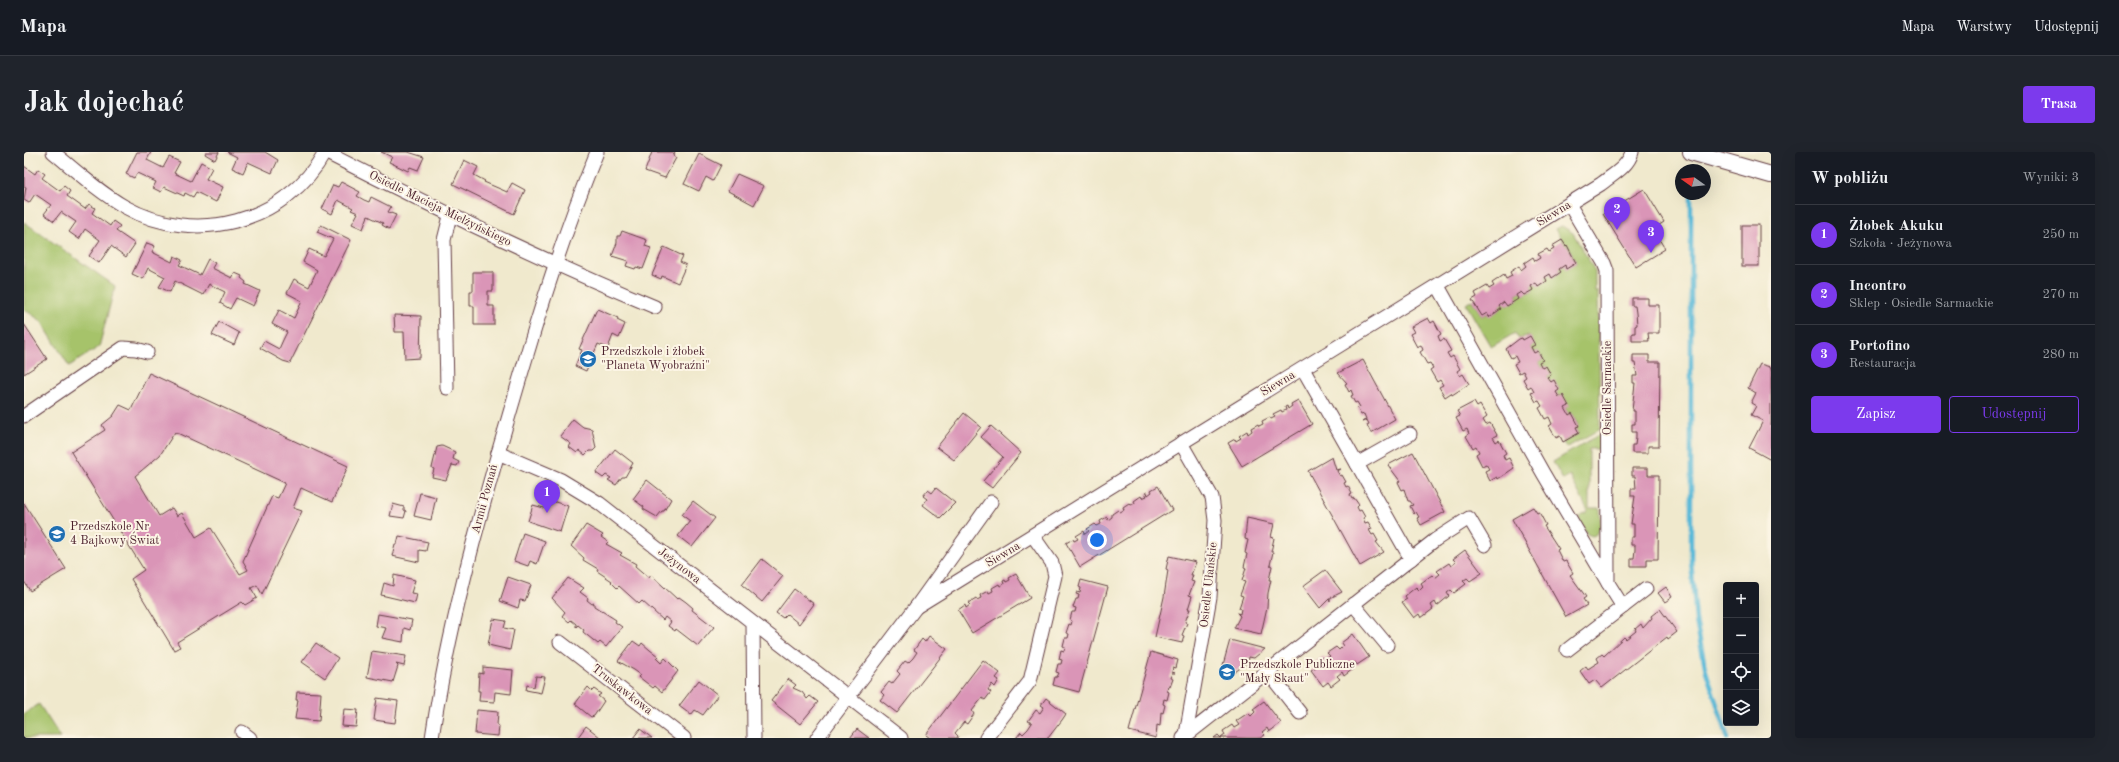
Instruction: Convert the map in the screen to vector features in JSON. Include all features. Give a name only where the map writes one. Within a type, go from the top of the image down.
[{"type":"street","name":"Osiedle Macieja Mielżyńskiego","points":[[53,152],[109,197],[125,207],[163,221],[202,226],[240,220],[271,208],[286,198],[304,181],[325,152],[450,216],[555,264]]},
{"type":"street","name":"Armii Poznań","points":[[432,738],[456,614],[480,515],[555,264],[597,152]]},
{"type":"street","name":"Siewna","points":[[916,607],[1601,184],[1623,167],[1629,160],[1632,152]]},
{"type":"street","points":[[1690,152],[1771,175]]},
{"type":"street","name":"Osiedle Sarmackie","points":[[1569,204],[1604,263],[1607,271],[1608,583]]},
{"type":"street","points":[[447,388],[444,240],[450,216]]},
{"type":"street","points":[[555,264],[655,307]]},
{"type":"street","points":[[1438,286],[1547,480],[1623,607]]},
{"type":"street","points":[[24,416],[123,348],[147,352]]},
{"type":"street","points":[[1303,369],[1411,559]]},
{"type":"street","points":[[1357,464],[1410,434]]},
{"type":"street","name":"Osiedle Ułańskie","points":[[1181,444],[1212,497],[1215,520],[1210,597],[1185,736]]},
{"type":"street","name":"Jeżynowa","points":[[498,453],[561,480],[582,491],[847,698],[901,738]]},
{"type":"street","name":"Siewna","points":[[817,738],[916,607],[991,502]]},
{"type":"street","name":"Osiedle Ułańskie","points":[[1185,736],[1411,559],[1469,518],[1485,545]]},
{"type":"street","points":[[986,738],[1030,681],[1055,576],[1052,563],[1033,536]]},
{"type":"street","points":[[1567,650],[1646,589]]},
{"type":"street","points":[[1353,604],[1387,645]]},
{"type":"street","points":[[753,624],[754,738]]},
{"type":"street","name":"Truskawkowa","points":[[560,642],[684,738]]},
{"type":"street","points":[[1267,671],[1300,714]]},
{"type":"green space","points":[[24,222],[115,286],[99,347],[69,366],[41,321],[24,309]]},
{"type":"green space","points":[[1562,226],[1573,233],[1595,271],[1595,292],[1598,292],[1600,429],[1566,448],[1563,442],[1579,433],[1576,427],[1579,425],[1572,413],[1569,415],[1565,408],[1563,395],[1559,397],[1556,392],[1559,389],[1554,381],[1551,382],[1547,377],[1551,375],[1546,366],[1542,368],[1539,362],[1543,360],[1538,351],[1534,353],[1531,347],[1534,345],[1530,336],[1519,339],[1515,333],[1491,347],[1466,304],[1472,300],[1482,316],[1487,313],[1489,316],[1501,309],[1499,306],[1504,302],[1507,306],[1518,299],[1516,295],[1521,292],[1524,295],[1533,290],[1531,286],[1536,283],[1538,286],[1547,281],[1545,277],[1550,274],[1553,277],[1561,272],[1559,269],[1565,265],[1567,269],[1576,263],[1568,245],[1566,246],[1555,229]]},
{"type":"green space","points":[[1600,434],[1600,449],[1589,449],[1589,508],[1600,508],[1599,529],[1596,535],[1592,536],[1587,534],[1578,517],[1588,511],[1570,476],[1563,480],[1553,462]]},
{"type":"green space","points":[[39,704],[61,738],[24,738],[24,714]]},
{"type":"building","points":[[137,152],[151,152],[147,160],[163,168],[169,157],[180,162],[174,173],[191,181],[201,162],[212,168],[206,179],[223,187],[216,202],[196,192],[193,197],[185,193],[184,196],[164,187],[161,192],[153,188],[156,182],[137,173],[134,178],[126,174]]},
{"type":"building","points":[[206,152],[219,152],[215,160],[205,154]]},
{"type":"building","points":[[227,152],[265,152],[278,160],[272,173],[248,162],[243,173],[232,168],[237,157]]},
{"type":"building","points":[[381,152],[408,152],[424,157],[418,170],[410,167],[408,171],[389,162],[392,157]]},
{"type":"building","points":[[652,152],[675,152],[673,156],[676,158],[665,178],[645,171]]},
{"type":"building","points":[[699,154],[721,165],[713,181],[706,177],[699,191],[684,184]]},
{"type":"building","points":[[464,160],[478,167],[474,175],[485,181],[484,182],[507,192],[512,183],[525,190],[514,214],[453,184]]},
{"type":"building","points":[[24,166],[35,174],[38,169],[45,174],[42,178],[60,191],[64,186],[70,191],[67,196],[85,209],[89,204],[95,208],[92,213],[110,226],[113,221],[120,226],[116,231],[135,244],[126,257],[111,246],[99,263],[89,256],[100,240],[85,229],[79,239],[69,232],[76,222],[61,212],[54,221],[44,214],[51,205],[35,194],[29,203],[24,200],[26,187],[24,186]]},
{"type":"building","points":[[737,174],[764,186],[754,205],[728,191]]},
{"type":"building","points":[[341,182],[360,192],[357,196],[364,200],[369,202],[371,197],[391,207],[388,212],[396,215],[389,229],[382,225],[383,223],[368,216],[363,229],[352,224],[358,213],[351,210],[353,208],[338,200],[332,214],[322,209],[333,185],[338,187]]},
{"type":"building","points":[[1644,189],[1664,222],[1653,229],[1665,249],[1636,267],[1603,214]]},
{"type":"building","points":[[321,225],[351,240],[290,363],[283,361],[260,348],[264,341],[279,349],[287,332],[272,324],[279,310],[294,318],[302,301],[287,293],[294,279],[309,287],[317,270],[303,262],[309,249],[324,256],[333,239],[317,232]]},
{"type":"building","points":[[1742,225],[1759,225],[1759,266],[1742,266]]},
{"type":"building","points":[[622,231],[647,240],[645,246],[651,248],[643,269],[636,267],[635,269],[626,266],[628,261],[612,256],[617,243],[617,236],[620,236]]},
{"type":"building","points":[[1562,240],[1566,246],[1567,245],[1576,263],[1566,269],[1565,265],[1559,269],[1561,272],[1552,278],[1550,274],[1545,277],[1547,281],[1538,287],[1536,283],[1531,286],[1533,290],[1524,295],[1521,292],[1516,295],[1518,299],[1507,306],[1504,302],[1499,306],[1501,309],[1489,317],[1487,313],[1482,316],[1472,300],[1477,297],[1475,293],[1487,286],[1489,289],[1494,286],[1492,283],[1504,275],[1506,279],[1512,276],[1510,272],[1519,266],[1521,270],[1526,266],[1524,263],[1533,257],[1535,261],[1540,258],[1538,254],[1547,249],[1549,252],[1554,249],[1552,246]]},
{"type":"building","points":[[147,243],[155,246],[152,252],[172,262],[174,256],[182,260],[179,265],[200,275],[208,259],[215,263],[212,268],[232,278],[235,273],[242,276],[241,278],[246,282],[245,284],[260,291],[253,306],[236,298],[230,309],[220,303],[225,292],[209,284],[203,295],[175,281],[170,292],[159,287],[165,277],[148,268],[143,279],[132,274]]},
{"type":"building","points":[[664,247],[683,256],[680,262],[686,265],[678,283],[662,276],[661,279],[652,275]]},
{"type":"building","points":[[473,272],[493,272],[493,291],[488,291],[488,306],[494,306],[494,325],[474,325],[474,306],[470,306],[470,291],[473,291]]},
{"type":"building","points":[[1632,298],[1648,298],[1648,305],[1659,305],[1659,333],[1648,333],[1649,341],[1632,341],[1632,333],[1635,333],[1635,326],[1637,325],[1635,306],[1632,306]]},
{"type":"building","points":[[597,309],[618,318],[617,320],[625,324],[619,338],[613,335],[608,348],[598,344],[586,371],[575,366],[582,350],[579,349]]},
{"type":"building","points":[[394,315],[421,316],[420,358],[405,359],[404,332],[395,332]]},
{"type":"building","points":[[1428,318],[1431,323],[1434,321],[1441,334],[1438,336],[1440,341],[1444,339],[1451,351],[1447,353],[1450,358],[1453,356],[1460,369],[1457,371],[1460,376],[1463,374],[1469,384],[1452,395],[1451,393],[1445,397],[1439,387],[1443,385],[1440,380],[1437,382],[1430,370],[1433,368],[1430,363],[1427,364],[1420,352],[1423,350],[1421,345],[1417,347],[1410,334],[1414,332],[1411,327]]},
{"type":"building","points":[[219,322],[239,333],[234,345],[212,335]]},
{"type":"building","points":[[24,324],[47,359],[24,374]]},
{"type":"building","points":[[1530,336],[1535,345],[1531,347],[1534,353],[1538,351],[1543,360],[1539,362],[1542,368],[1546,366],[1551,375],[1547,377],[1551,382],[1554,380],[1559,390],[1556,392],[1559,397],[1563,395],[1569,406],[1565,408],[1569,415],[1572,413],[1579,426],[1576,427],[1579,433],[1563,442],[1560,436],[1556,438],[1549,426],[1552,424],[1549,417],[1545,419],[1539,408],[1542,406],[1539,401],[1536,402],[1531,393],[1534,392],[1531,386],[1528,388],[1523,379],[1526,377],[1523,371],[1519,373],[1514,364],[1518,362],[1515,356],[1511,358],[1506,349],[1519,339],[1522,338],[1523,340]]},
{"type":"building","points":[[1633,355],[1649,355],[1649,362],[1660,362],[1659,446],[1648,446],[1648,453],[1632,453],[1632,445],[1635,445],[1636,438],[1636,432],[1632,432],[1632,424],[1635,424],[1635,411],[1632,411],[1635,383],[1633,383],[1633,376],[1637,376],[1635,363],[1633,363]]},
{"type":"building","points":[[1363,360],[1395,419],[1371,433],[1367,425],[1369,424],[1367,420],[1362,422],[1366,419],[1364,414],[1361,415],[1357,408],[1360,407],[1357,402],[1355,403],[1351,396],[1353,395],[1351,390],[1349,392],[1345,384],[1347,383],[1338,373]]},
{"type":"building","points":[[1760,364],[1770,367],[1771,370],[1771,460],[1749,448],[1763,421],[1751,415],[1756,406],[1751,403],[1756,393],[1748,388]]},
{"type":"building","points":[[149,373],[348,466],[332,502],[301,488],[293,508],[302,511],[262,594],[257,585],[251,588],[257,598],[245,605],[242,602],[177,642],[180,647],[174,650],[131,579],[144,570],[71,452],[105,430],[102,425],[113,416],[120,405],[131,410]],"holes":[[[175,432],[285,483],[278,498],[272,496],[243,561],[248,570],[240,574],[211,528],[196,537],[182,513],[177,516],[172,508],[159,516],[135,476],[160,455]]]},
{"type":"building","points":[[1298,400],[1312,424],[1242,466],[1228,443],[1235,439],[1236,441],[1241,438],[1239,436],[1247,431],[1248,434],[1252,431],[1251,428],[1258,424],[1259,426],[1263,424],[1262,421],[1270,417],[1271,419],[1275,417],[1273,414],[1281,410],[1282,412],[1286,410],[1285,407],[1287,406],[1288,409],[1292,406],[1291,404]]},
{"type":"building","points":[[1474,402],[1477,407],[1480,405],[1487,417],[1483,420],[1486,425],[1490,423],[1497,435],[1493,437],[1496,442],[1499,440],[1506,453],[1503,455],[1505,460],[1509,458],[1514,468],[1498,479],[1497,477],[1490,481],[1485,471],[1489,469],[1486,464],[1482,466],[1476,454],[1479,452],[1476,446],[1473,448],[1466,436],[1469,434],[1467,429],[1463,431],[1456,418],[1460,416],[1457,411]]},
{"type":"building","points":[[964,413],[981,427],[954,460],[937,447]]},
{"type":"building","points":[[573,419],[583,427],[592,429],[596,448],[593,451],[589,451],[585,455],[579,450],[577,453],[569,447],[571,444],[560,436]]},
{"type":"building","points":[[991,426],[1021,453],[992,488],[983,481],[1003,457],[981,437]]},
{"type":"building","points":[[442,446],[455,452],[453,459],[459,462],[457,466],[452,465],[446,480],[432,477],[434,469],[432,468],[437,447]]},
{"type":"building","points":[[615,449],[633,463],[625,477],[622,477],[616,485],[608,480],[611,478],[606,475],[603,478],[596,473]]},
{"type":"building","points":[[1413,452],[1445,512],[1421,525],[1417,518],[1419,517],[1416,512],[1414,514],[1410,506],[1413,505],[1410,501],[1408,501],[1404,489],[1402,490],[1398,482],[1400,481],[1388,465]]},
{"type":"building","points":[[1332,457],[1336,470],[1341,469],[1337,471],[1340,476],[1342,475],[1346,482],[1344,483],[1346,487],[1348,486],[1352,494],[1350,495],[1352,499],[1354,498],[1359,505],[1357,507],[1359,511],[1361,510],[1365,517],[1363,518],[1365,523],[1368,522],[1372,529],[1369,530],[1372,535],[1374,534],[1378,541],[1376,542],[1384,552],[1360,566],[1308,471]]},
{"type":"building","points":[[1632,468],[1648,468],[1648,475],[1659,475],[1658,559],[1647,559],[1647,566],[1631,566],[1631,558],[1634,558],[1635,550],[1635,545],[1631,545],[1631,537],[1634,537],[1634,524],[1631,524],[1635,496],[1631,496],[1631,489],[1636,489],[1635,476],[1632,476]]},
{"type":"building","points":[[647,480],[671,499],[664,511],[662,511],[657,517],[643,509],[644,507],[633,499]]},
{"type":"building","points":[[1158,486],[1172,510],[1080,567],[1066,543],[1073,539],[1074,541],[1078,539],[1076,536],[1084,531],[1085,534],[1089,531],[1087,529],[1095,524],[1097,526],[1101,524],[1100,521],[1107,517],[1108,520],[1112,517],[1112,514],[1118,510],[1120,512],[1124,510],[1123,507],[1129,503],[1131,505],[1135,503],[1134,501],[1141,496],[1142,498],[1147,496],[1145,493],[1147,492],[1148,495],[1152,492],[1151,490]]},
{"type":"building","points":[[936,488],[955,503],[940,518],[923,505],[927,499],[923,496],[928,490],[932,493]]},
{"type":"building","points":[[420,493],[436,497],[431,520],[414,516]]},
{"type":"building","points":[[552,501],[568,506],[560,532],[528,521],[533,505],[544,508],[551,505]]},
{"type":"building","points":[[693,501],[715,518],[692,547],[678,536],[690,521],[682,515]]},
{"type":"building","points":[[24,503],[66,569],[30,591],[24,581]]},
{"type":"building","points":[[393,504],[404,507],[404,510],[406,511],[404,518],[390,516]]},
{"type":"building","points":[[1533,507],[1537,513],[1539,512],[1546,525],[1544,526],[1559,549],[1557,550],[1563,562],[1566,561],[1573,573],[1570,575],[1586,597],[1583,599],[1587,605],[1566,617],[1512,519]]},
{"type":"building","points":[[1247,518],[1274,524],[1271,537],[1274,538],[1270,565],[1272,566],[1269,580],[1271,580],[1261,634],[1234,628],[1240,616],[1237,613],[1240,614],[1241,609],[1239,608],[1243,596],[1240,595],[1245,582],[1242,581],[1246,568],[1244,567],[1248,540],[1245,539]]},
{"type":"building","points":[[586,525],[603,535],[601,537],[608,542],[606,544],[622,553],[620,555],[636,564],[635,566],[649,578],[651,575],[677,599],[679,597],[686,602],[693,608],[692,610],[714,627],[698,646],[676,629],[675,631],[668,626],[671,622],[665,617],[663,620],[642,601],[639,604],[619,586],[617,588],[611,582],[612,581],[597,571],[598,569],[583,560],[584,558],[571,546]]},
{"type":"building","points":[[523,533],[545,541],[537,564],[530,561],[528,566],[514,561]]},
{"type":"building","points":[[399,536],[428,542],[426,551],[419,550],[419,562],[392,556]]},
{"type":"building","points":[[1465,550],[1482,573],[1470,581],[1467,578],[1463,581],[1466,584],[1454,593],[1451,590],[1447,593],[1449,596],[1437,606],[1435,602],[1431,605],[1433,609],[1421,618],[1419,614],[1414,618],[1402,602],[1407,599],[1405,596],[1416,587],[1419,590],[1423,586],[1421,583],[1432,575],[1435,578],[1440,574],[1437,571],[1449,563],[1451,566],[1456,562],[1453,559]]},
{"type":"building","points":[[1169,556],[1196,562],[1191,575],[1193,575],[1191,581],[1194,582],[1189,595],[1192,596],[1188,609],[1190,609],[1185,622],[1187,623],[1182,635],[1184,636],[1182,643],[1155,637],[1164,597],[1168,570],[1166,569]]},
{"type":"building","points":[[762,559],[783,576],[762,602],[742,585]]},
{"type":"building","points":[[1325,570],[1342,592],[1330,598],[1330,601],[1329,599],[1320,608],[1303,586]]},
{"type":"building","points":[[1016,574],[1030,598],[972,633],[958,610],[965,605],[966,608],[970,605],[968,603],[976,598],[977,600],[981,598],[980,595],[988,591],[989,593],[993,591],[992,588],[999,584],[1000,586],[1004,584],[1003,581],[1005,580],[1006,582],[1010,580],[1009,578]]},
{"type":"building","points":[[394,575],[415,580],[411,593],[417,594],[415,603],[381,595],[384,583],[393,586]]},
{"type":"building","points":[[508,577],[531,585],[525,601],[520,600],[518,608],[500,601]]},
{"type":"building","points":[[568,578],[584,588],[580,592],[588,598],[587,600],[592,604],[594,603],[594,606],[616,620],[615,622],[622,627],[606,647],[600,642],[598,644],[583,632],[584,630],[578,625],[576,627],[576,624],[571,620],[569,622],[562,616],[565,612],[552,598]]},
{"type":"building","points":[[1081,580],[1108,587],[1079,692],[1053,685],[1055,677],[1057,677],[1059,673],[1056,672],[1058,664],[1061,664],[1062,660],[1059,659],[1061,650],[1064,651],[1065,647],[1063,646],[1065,638],[1068,638],[1069,634],[1066,633],[1069,624],[1071,625],[1072,621],[1070,620],[1072,612],[1075,612],[1076,608],[1073,607],[1076,599],[1078,599],[1079,595],[1076,594],[1077,592],[1080,593],[1081,588],[1079,587]]},
{"type":"building","points":[[1666,587],[1672,597],[1665,602],[1658,593]]},
{"type":"building","points":[[794,589],[814,604],[799,624],[787,614],[783,618],[776,613]]},
{"type":"building","points":[[1660,609],[1677,632],[1668,639],[1667,637],[1602,688],[1595,680],[1589,684],[1580,671],[1586,666],[1588,669],[1599,662],[1597,658],[1602,654],[1604,656],[1624,637],[1626,639],[1636,631],[1635,629],[1641,624],[1643,628],[1652,618],[1651,616]]},
{"type":"building","points":[[378,614],[412,620],[410,630],[404,628],[403,642],[382,638],[386,628],[376,626]]},
{"type":"building","points":[[493,619],[506,621],[504,628],[514,630],[510,650],[488,645]]},
{"type":"building","points":[[1353,634],[1369,657],[1357,665],[1355,662],[1351,665],[1353,669],[1344,676],[1342,672],[1337,676],[1340,679],[1331,686],[1328,682],[1323,686],[1311,670],[1316,667],[1314,663],[1323,657],[1325,660],[1330,656],[1327,653],[1336,647],[1339,650],[1343,646],[1341,643]]},
{"type":"building","points":[[929,636],[947,649],[897,713],[880,700],[884,695],[881,692],[889,682],[892,684],[900,674],[897,671],[905,661],[908,663],[913,658],[917,652],[914,650],[922,639],[925,642]]},
{"type":"building","points":[[1230,640],[1265,649],[1254,658],[1249,657],[1248,662],[1226,679],[1221,672]]},
{"type":"building","points":[[633,641],[640,646],[642,643],[658,656],[656,658],[661,663],[665,658],[678,671],[662,692],[655,686],[653,688],[639,677],[641,675],[618,661]]},
{"type":"building","points":[[316,643],[338,658],[325,678],[302,662]]},
{"type":"building","points":[[372,651],[406,656],[404,666],[396,664],[398,666],[393,682],[367,677]]},
{"type":"building","points":[[1151,652],[1178,660],[1176,668],[1173,667],[1172,672],[1175,673],[1172,673],[1170,678],[1173,679],[1170,687],[1168,686],[1167,691],[1169,692],[1167,700],[1164,699],[1163,704],[1165,705],[1163,713],[1161,712],[1160,726],[1157,725],[1156,738],[1129,731]]},
{"type":"building","points":[[983,660],[1000,673],[996,678],[999,680],[995,687],[992,684],[988,690],[991,692],[985,700],[982,698],[972,711],[974,714],[967,724],[964,722],[955,733],[958,736],[957,738],[930,738],[926,735]]},
{"type":"building","points":[[483,667],[513,670],[511,694],[495,692],[494,702],[479,701],[479,673],[483,674]]},
{"type":"building","points":[[536,676],[545,677],[541,693],[526,690],[527,685],[534,687]]},
{"type":"building","points":[[788,679],[796,685],[793,688],[802,692],[807,699],[810,696],[818,702],[800,724],[771,701]]},
{"type":"building","points":[[699,680],[718,695],[703,715],[695,710],[691,715],[679,706]]},
{"type":"building","points":[[588,687],[592,691],[594,689],[601,694],[598,696],[604,701],[594,716],[591,717],[575,704]]},
{"type":"building","points":[[297,692],[321,693],[319,721],[295,719],[298,700],[296,700]]},
{"type":"building","points":[[377,698],[398,701],[395,723],[374,720]]},
{"type":"building","points":[[1046,698],[1066,714],[1062,720],[1048,738],[1016,738],[1021,732],[1023,734],[1028,729],[1032,723],[1028,721],[1036,710],[1040,713],[1044,707],[1041,705]]},
{"type":"building","points":[[1264,701],[1281,723],[1269,732],[1267,728],[1262,732],[1265,735],[1260,738],[1221,738],[1225,735],[1223,731],[1232,725],[1234,728],[1239,725],[1236,721],[1248,713],[1251,716],[1255,712],[1253,709]]},
{"type":"building","points":[[344,709],[358,710],[356,727],[342,726]]},
{"type":"building","points":[[477,710],[498,712],[498,736],[475,734]]},
{"type":"building","points":[[586,726],[601,738],[579,738],[578,737]]},
{"type":"building","points":[[640,729],[652,738],[633,738]]},
{"type":"building","points":[[857,729],[869,738],[850,738]]},
{"type":"building","points":[[1218,735],[1221,738],[1214,738]]},
{"type":"waterway","points":[[1691,200],[1691,560],[1696,621],[1706,671],[1728,738]]},
{"type":"place","name":"Incontro","points":[[1617,230]]},
{"type":"place","name":"Portofino","points":[[1651,253]]},
{"type":"place","name":"Przedszkole i żłobek \"Planeta Wyobraźni\"","points":[[588,359]]},
{"type":"place","name":"Żłobek Akuku","points":[[547,513]]},
{"type":"place","name":"Przedszkole Nr 4 Bajkowy Świat","points":[[57,534]]},
{"type":"place","name":"Przedszkole Publiczne \"Mały Skaut\"","points":[[1227,672]]}]
